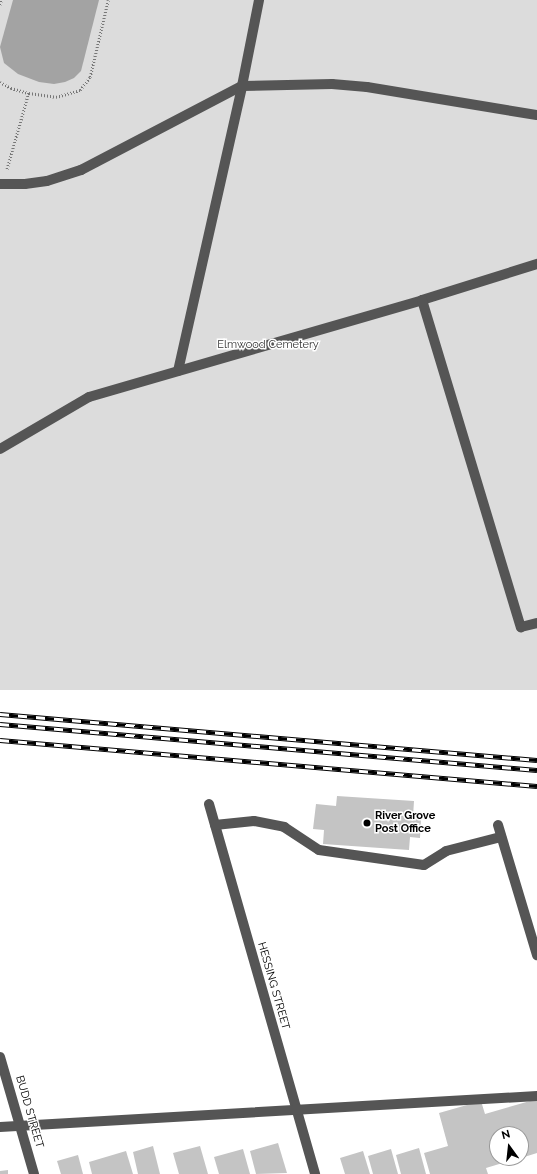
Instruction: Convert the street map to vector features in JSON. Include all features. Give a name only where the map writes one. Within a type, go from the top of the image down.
[{"type":"street","points":[[178,371],[242,86],[259,0]]},
{"type":"street","points":[[1,184],[24,184],[47,181],[81,170],[242,86],[332,84],[367,87],[537,115]]},
{"type":"street","points":[[0,449],[89,397],[422,300],[537,264]]},
{"type":"street","points":[[422,300],[521,627],[537,623]]},
{"type":"street","name":"HESSING STREET","points":[[209,804],[315,1174]]},
{"type":"street","points":[[215,825],[254,820],[284,827],[319,850],[424,865],[446,851],[501,837]]},
{"type":"street","points":[[498,826],[537,953]]},
{"type":"street","name":"BUDD STREET","points":[[0,1057],[34,1174]]},
{"type":"street","points":[[0,1127],[537,1096]]},
{"type":"path","points":[[0,5],[1,0]]},
{"type":"path","points":[[0,82],[11,88],[56,97],[80,90],[90,77],[108,0]]},
{"type":"path","points":[[1,184],[29,92]]},
{"type":"green space","name":"Elmwood Cemetery","points":[[0,0],[537,0],[537,690],[0,690]]},
{"type":"shaded area","points":[[13,0],[99,0],[81,71],[74,78],[65,82],[54,84],[39,82],[18,74],[4,63],[0,47]]},
{"type":"building","name":"River Grove Post Office","points":[[337,796],[414,801],[413,817],[421,818],[420,838],[410,837],[409,850],[323,844],[324,830],[313,829],[316,804],[336,806]]},
{"type":"building","points":[[537,1099],[537,1153],[529,1156],[529,1126],[489,1126],[489,1166],[493,1166],[486,1168],[488,1174],[430,1174],[424,1153],[448,1146],[439,1113],[481,1101],[485,1114]]},
{"type":"building","points":[[278,1143],[287,1173],[256,1174],[250,1151]]},
{"type":"building","points":[[153,1146],[160,1174],[138,1174],[133,1152]]},
{"type":"building","points":[[200,1146],[208,1174],[179,1174],[173,1153]]},
{"type":"building","points":[[419,1148],[426,1174],[401,1174],[396,1155]]},
{"type":"building","points":[[243,1149],[250,1174],[219,1174],[214,1157]]},
{"type":"building","points":[[391,1149],[398,1174],[373,1174],[368,1156]]},
{"type":"building","points":[[126,1151],[133,1174],[92,1174],[89,1162]]},
{"type":"building","points":[[363,1151],[370,1174],[345,1174],[340,1158]]},
{"type":"building","points":[[78,1155],[83,1174],[61,1174],[57,1161]]},
{"type":"building","points":[[8,1170],[8,1174],[0,1174],[0,1171]]},
{"type":"railway","points":[[0,714],[537,760]]},
{"type":"railway","points":[[0,724],[537,770]]},
{"type":"railway","points":[[0,740],[537,786]]},
{"type":"place","name":"River Grove Post Office","points":[[367,823]]}]
